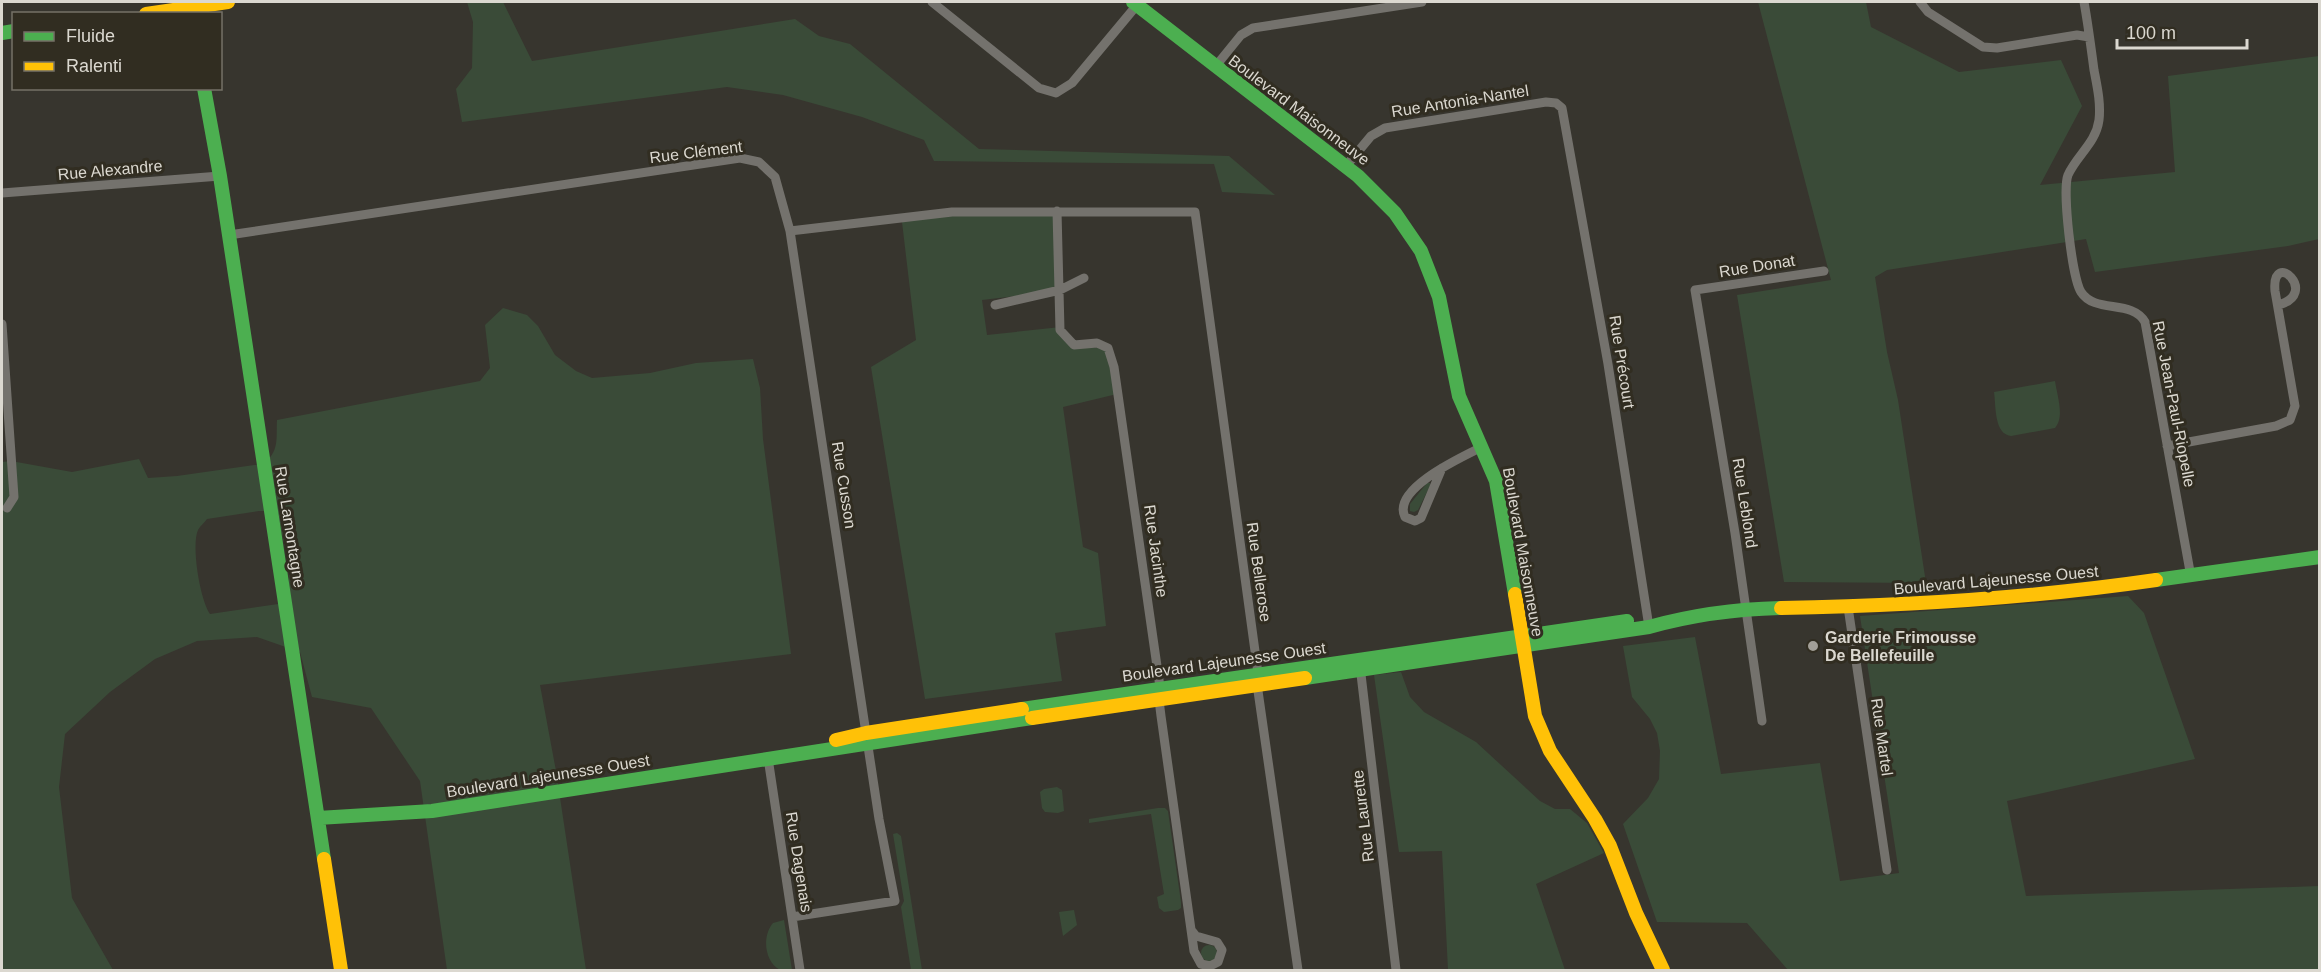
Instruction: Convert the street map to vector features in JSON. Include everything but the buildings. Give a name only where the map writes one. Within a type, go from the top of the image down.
[{"type":"street","points":[[159,12],[228,2]]},
{"type":"street","points":[[214,12],[234,2]]},
{"type":"street","points":[[932,2],[1039,88],[1056,93],[1072,83],[1135,3]]},
{"type":"street","points":[[1215,67],[1241,35],[1254,28],[1422,2]]},
{"type":"street","points":[[1920,2],[1936,18],[1978,45],[1990,49],[2077,35],[2089,37]]},
{"type":"street","name":"Rue Jean-Paul-Riopelle","points":[[2084,2],[2099,106],[2094,138],[2071,169],[2065,189],[2075,275],[2079,290],[2089,300],[2133,311],[2144,319],[2191,577]]},
{"type":"street","name":"Boulevard Maisonneuve","points":[[1135,3],[1346,166],[1395,213],[1411,233],[1426,259],[1439,297],[1459,396],[1493,473],[1497,489],[1523,641],[1531,703],[1542,736],[1555,760],[1602,831],[1636,914],[1663,970]]},
{"type":"street","name":"Rue Lamontagne","points":[[204,90],[220,176],[341,970]]},
{"type":"street","name":"Rue Antonia-Nantel","points":[[1346,166],[1371,136],[1385,128],[1546,102],[1558,104]]},
{"type":"street","name":"Rue Précourt","points":[[1558,104],[1564,116],[1599,316],[1648,623]]},
{"type":"street","name":"Rue Clément","points":[[229,235],[740,159],[759,162],[775,177],[790,231]]},
{"type":"street","name":"Rue Alexandre","points":[[2,193],[220,176]]},
{"type":"street","points":[[790,231],[952,212],[1057,211]]},
{"type":"street","name":"Rue Bellerose","points":[[1057,211],[1195,212],[1298,970]]},
{"type":"street","name":"Rue Jacinthe","points":[[1057,211],[1060,330],[1074,345],[1097,343],[1108,348],[1113,367],[1192,931]]},
{"type":"street","name":"Rue Cusson","points":[[790,231],[894,901],[792,917]]},
{"type":"street","name":"Rue Donat","points":[[1695,290],[1824,271]]},
{"type":"street","points":[[995,304],[1059,290],[1084,278]]},
{"type":"street","name":"Rue Leblond","points":[[1695,290],[1762,721]]},
{"type":"street","points":[[2167,446],[2277,426],[2290,420],[2295,402],[2278,305]]},
{"type":"street","points":[[2,324],[3,372],[14,497],[7,508]]},
{"type":"street","points":[[1442,468],[1421,518],[1415,521],[1405,517],[1402,507],[1407,497],[1422,482],[1442,468],[1482,447]]},
{"type":"street","name":"Boulevard Lajeunesse Ouest","points":[[318,818],[432,811],[782,757],[867,738],[1746,609],[1848,607],[2069,593],[2319,557]]},
{"type":"street","name":"Rue Martel","points":[[1848,607],[1887,870]]},
{"type":"street","name":"Rue Laurette","points":[[1359,664],[1396,970]]},
{"type":"street","name":"Rue Dagenais","points":[[768,758],[800,970]]},
{"type":"green space","points":[[467,2],[503,2],[532,61],[795,19],[819,36],[850,44],[979,149],[1229,156],[1275,195],[1222,192],[1214,164],[934,161],[924,140],[862,117],[783,95],[727,87],[462,122],[456,89],[472,68],[473,22]]},
{"type":"green space","points":[[1758,2],[1866,2],[1871,27],[1959,72],[2061,60],[2082,106],[2040,185],[2175,172],[2168,76],[2319,56],[2319,239],[2288,246],[2095,272],[2086,239],[1887,270],[1875,277],[1887,352],[1898,400],[1926,583],[1784,582],[1737,295],[1831,280]]},
{"type":"green space","points":[[1057,211],[1057,291],[982,300],[987,335],[1061,327],[1076,345],[1107,349],[1117,394],[1063,407],[1083,547],[1098,553],[1106,626],[1055,633],[1062,681],[925,699],[871,367],[916,340],[902,222],[950,212]]},
{"type":"green space","points":[[503,308],[527,315],[538,326],[555,355],[576,371],[592,378],[650,373],[696,363],[753,359],[760,388],[763,439],[791,654],[540,685],[556,771],[586,970],[447,970],[420,781],[371,708],[312,697],[300,652],[257,637],[197,641],[155,659],[110,692],[65,734],[59,787],[72,898],[113,970],[2,970],[2,462],[11,461],[72,472],[139,459],[148,478],[262,464],[268,460],[274,450],[277,439],[277,420],[480,381],[490,368],[485,325]],"holes":[[[274,511],[285,544],[289,568],[285,603],[210,614],[203,597],[198,572],[196,537],[199,529],[207,519]]]},
{"type":"green space","points":[[2055,381],[2060,418],[2055,428],[2011,436],[2001,430],[1994,392]]},
{"type":"green space","points":[[1427,483],[1430,483],[1430,486],[1418,510],[1410,511],[1410,504]]},
{"type":"green space","points":[[2128,596],[2144,613],[2195,759],[2007,801],[2026,896],[2319,886],[2319,970],[1788,970],[1747,923],[1657,922],[1623,824],[1648,798],[1659,779],[1660,751],[1657,733],[1650,719],[1632,697],[1623,646],[1695,637],[1721,774],[1820,763],[1840,881],[1899,873],[1860,616]]},
{"type":"green space","points":[[1401,672],[1410,697],[1424,712],[1476,742],[1540,801],[1555,809],[1570,809],[1587,823],[1604,853],[1536,884],[1565,970],[1448,970],[1442,851],[1399,852],[1374,675]]},
{"type":"green space","points":[[1057,787],[1062,790],[1064,811],[1045,812],[1042,808],[1040,792]]},
{"type":"green space","points":[[1165,808],[1168,811],[1181,902],[1181,908],[1178,910],[1164,912],[1159,908],[1157,897],[1164,894],[1151,814],[1089,823],[1089,819]]},
{"type":"green space","points":[[897,833],[901,836],[922,970],[911,970],[901,907],[904,901],[893,834]]},
{"type":"green space","points":[[1074,910],[1077,925],[1063,936],[1059,912]]},
{"type":"green space","points":[[784,920],[792,970],[780,970],[775,966],[766,948],[769,928],[773,923]]},
{"type":"green space","points":[[1209,945],[1217,953],[1209,961],[1201,953]]},
{"type":"traffic: fast","points":[[1133,2],[1358,176],[1395,213],[1421,251],[1439,297],[1459,396],[1496,481],[1515,594]]},
{"type":"traffic: fast","points":[[2,33],[12,31]]},
{"type":"traffic: fast","points":[[204,90],[220,176],[324,859]]},
{"type":"traffic: fast","points":[[2156,580],[2320,557]]},
{"type":"traffic: fast","points":[[1305,678],[1649,627],[1714,613],[1781,608]]},
{"type":"traffic: fast","points":[[1022,709],[1627,621]]},
{"type":"traffic: fast","points":[[318,818],[432,811],[1032,718]]},
{"type":"traffic: slow","points":[[160,12],[228,2]]},
{"type":"traffic: slow","points":[[1781,608],[1969,600],[2063,592],[2156,580]]},
{"type":"traffic: slow","points":[[1515,594],[1535,716],[1550,751],[1610,846],[1636,913],[1663,970]]},
{"type":"traffic: slow","points":[[1032,718],[1305,678]]},
{"type":"traffic: slow","points":[[836,740],[866,733],[1022,709]]},
{"type":"traffic: slow","points":[[324,859],[341,970]]},
{"type":"place","name":"Garderie Frimousse De Bellefeuille","points":[[1813,646]]}]
